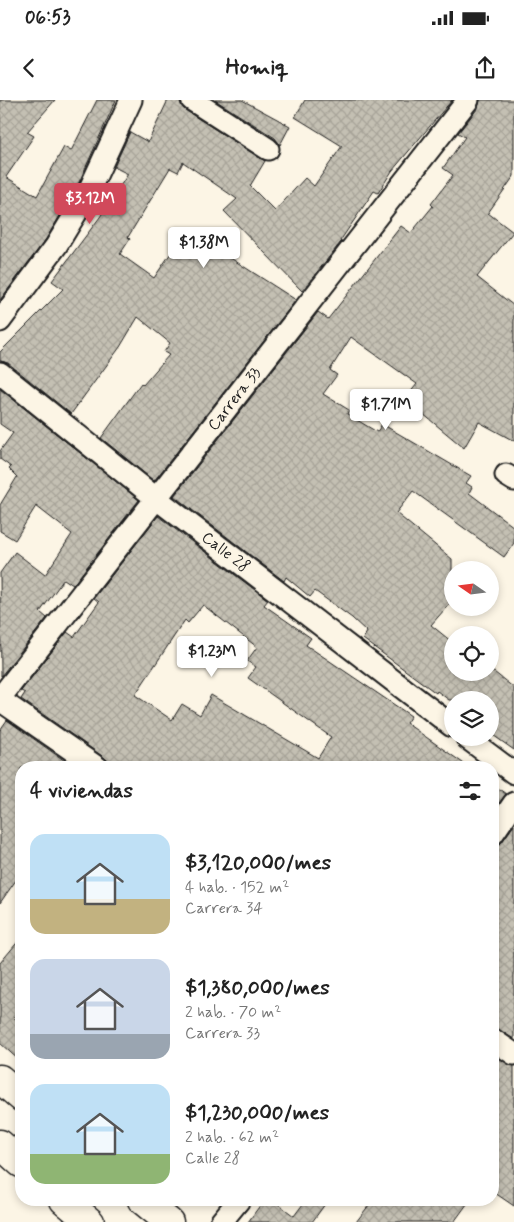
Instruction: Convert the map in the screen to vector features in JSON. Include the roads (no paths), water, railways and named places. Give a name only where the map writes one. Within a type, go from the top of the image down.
[{"type":"highway","points":[[0,1079],[15,1092]]},
{"type":"highway","points":[[0,1144],[15,1158]]},
{"type":"street","points":[[0,321],[56,246],[87,195],[131,100]]},
{"type":"street","points":[[192,100],[268,149]]},
{"type":"street","name":"Carrera 33","points":[[0,699],[468,100]]},
{"type":"street","name":"Calle 28","points":[[0,373],[157,499],[444,720]]},
{"type":"street","points":[[0,699],[88,761]]},
{"type":"street","points":[[477,746],[497,761]]},
{"type":"street","points":[[499,763],[514,774]]},
{"type":"street","points":[[499,825],[514,803]]},
{"type":"street","points":[[499,1044],[514,1054]]},
{"type":"street","points":[[222,1222],[234,1206]]}]
